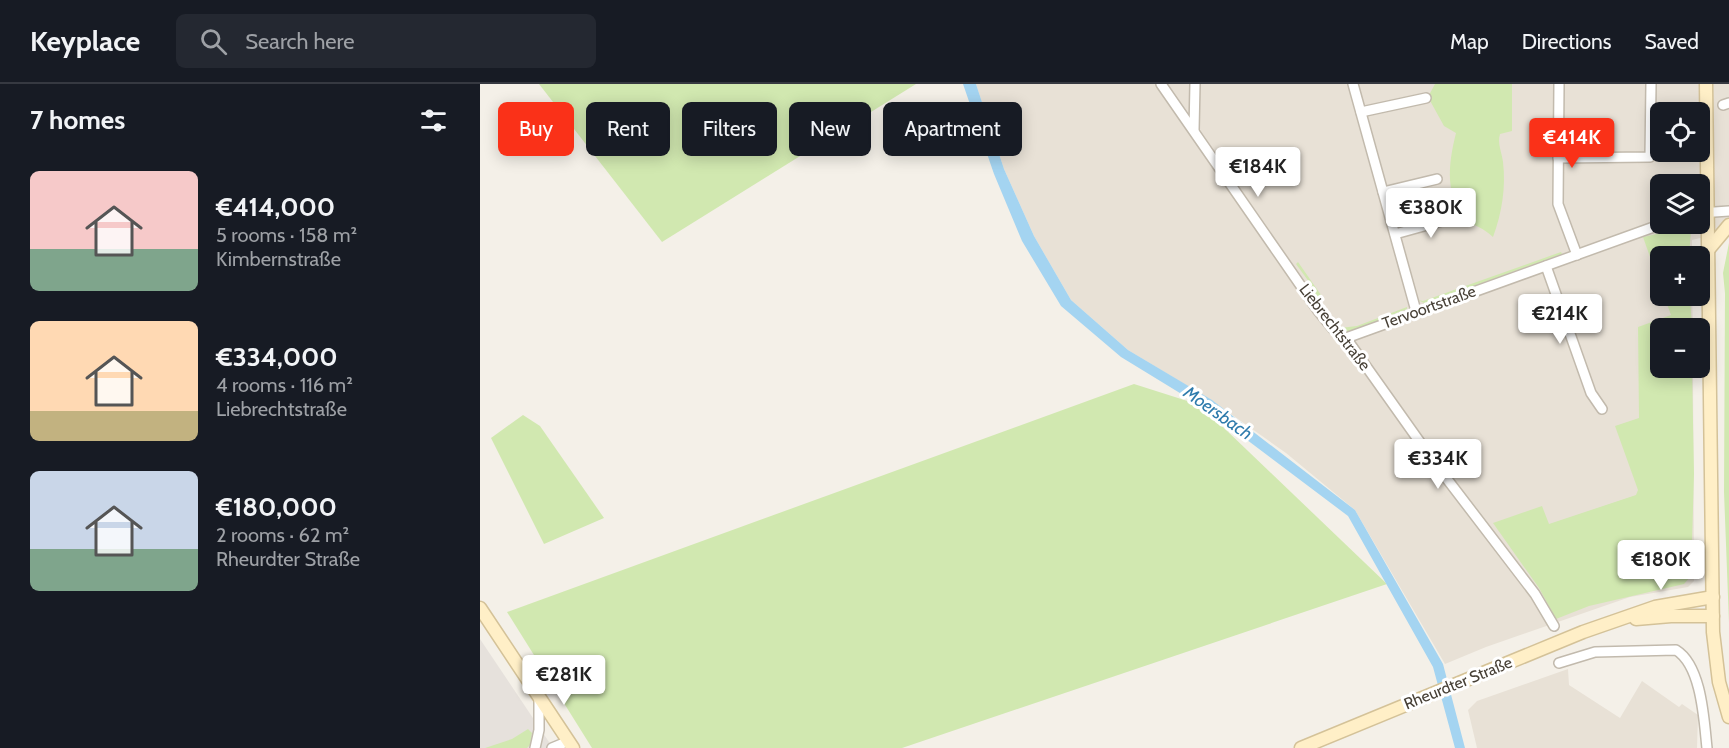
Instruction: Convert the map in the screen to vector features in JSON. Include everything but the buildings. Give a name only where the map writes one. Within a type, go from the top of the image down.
[{"type":"main road","points":[[1705,174],[1706,84]]},
{"type":"main road","points":[[1710,248],[1729,225]]},
{"type":"main road","points":[[1710,306],[1713,616],[1716,661],[1729,717]]},
{"type":"main road","name":"Rheurdter Straße","points":[[1301,748],[1472,677],[1617,621],[1655,608],[1713,597]]},
{"type":"main road","points":[[480,608],[571,745]]},
{"type":"main road","name":"Rheurdter Straße","points":[[1617,621],[1671,616],[1713,616]]},
{"type":"street","name":"Liebrechtstraße","points":[[1161,84],[1319,312],[1333,328],[1347,338],[1434,462],[1535,594],[1554,626]]},
{"type":"street","points":[[1194,130],[1195,84]]},
{"type":"street","points":[[1353,84],[1416,310]]},
{"type":"street","points":[[1559,84],[1558,204],[1577,255]]},
{"type":"street","points":[[1558,158],[1650,157],[1651,84]]},
{"type":"street","points":[[1361,112],[1426,98]]},
{"type":"street","points":[[1383,192],[1437,179]]},
{"type":"street","points":[[1710,213],[1729,211]]},
{"type":"street","points":[[1395,234],[1460,216]]},
{"type":"street","name":"Tervoortstraße","points":[[1347,338],[1416,310],[1650,228]]},
{"type":"street","points":[[1546,266],[1591,393],[1602,409]]},
{"type":"street","points":[[1560,663],[1595,652],[1677,650],[1684,655],[1693,670],[1701,700],[1707,748]]},
{"type":"street","points":[[535,748],[539,730],[539,696]]},
{"type":"street","points":[[552,748],[571,745]]},
{"type":"shaded area","points":[[976,84],[1729,84],[1729,231],[1692,240],[1692,246],[1650,246],[1650,306],[1692,306],[1693,318],[1650,318],[1650,378],[1693,378],[1694,581],[1688,587],[1630,597],[1486,647],[1445,664],[1355,510],[1286,453],[1211,400],[1128,350],[1071,300],[1034,236],[1000,156],[1022,156],[1022,102],[982,102]]},
{"type":"shaded area","points":[[480,639],[553,748],[480,748]]},
{"type":"shaded area","points":[[1568,669],[1569,685],[1620,718],[1642,681],[1679,707],[1682,704],[1698,715],[1697,748],[1477,748],[1468,710],[1477,701]]},
{"type":"green space","points":[[539,84],[916,84],[887,102],[883,102],[883,105],[871,112],[871,102],[789,102],[789,156],[800,156],[662,242],[595,156],[670,156],[670,102],[586,102],[586,144],[574,129],[574,102],[553,102]]},
{"type":"green space","points":[[1435,84],[1512,84],[1512,131],[1500,134],[1499,137],[1504,190],[1493,237],[1469,221],[1455,202],[1450,169],[1456,133],[1444,126],[1428,97]]},
{"type":"green space","points":[[1656,234],[1691,234],[1690,246],[1650,246],[1650,257],[1643,237]]},
{"type":"green space","points":[[1729,243],[1729,623],[1724,492],[1725,293],[1723,273]]},
{"type":"green space","points":[[1561,252],[1562,254],[1443,297],[1424,303],[1418,300],[1423,301]]},
{"type":"green space","points":[[1298,262],[1321,295],[1318,297],[1326,311],[1311,293],[1315,290],[1296,264]]},
{"type":"green space","points":[[1668,306],[1691,306],[1691,318],[1663,318],[1671,315]]},
{"type":"green space","points":[[1407,307],[1407,309],[1355,329],[1344,332],[1340,328],[1357,326]]},
{"type":"green space","points":[[1650,323],[1650,378],[1692,378],[1694,474],[1691,576],[1684,584],[1589,606],[1556,619],[1539,588],[1493,523],[1542,506],[1549,524],[1636,495],[1638,490],[1615,426],[1639,418],[1638,327]]},
{"type":"green space","points":[[1134,384],[1200,405],[1387,584],[902,748],[592,748],[507,612]]},
{"type":"green space","points":[[523,415],[540,426],[604,518],[544,544],[491,438]]},
{"type":"green space","points":[[528,729],[532,733],[530,745],[527,748],[485,748],[512,739]]},
{"type":"water","name":"Moersbach","points":[[963,84],[976,84],[982,102],[969,102]]},
{"type":"water","name":"Moersbach","points":[[988,156],[1000,156],[1034,236],[1071,300],[1128,350],[1212,400],[1355,510],[1443,664],[1465,748],[1455,748],[1433,667],[1348,516],[1206,409],[1121,357],[1061,306],[1022,241]]}]
